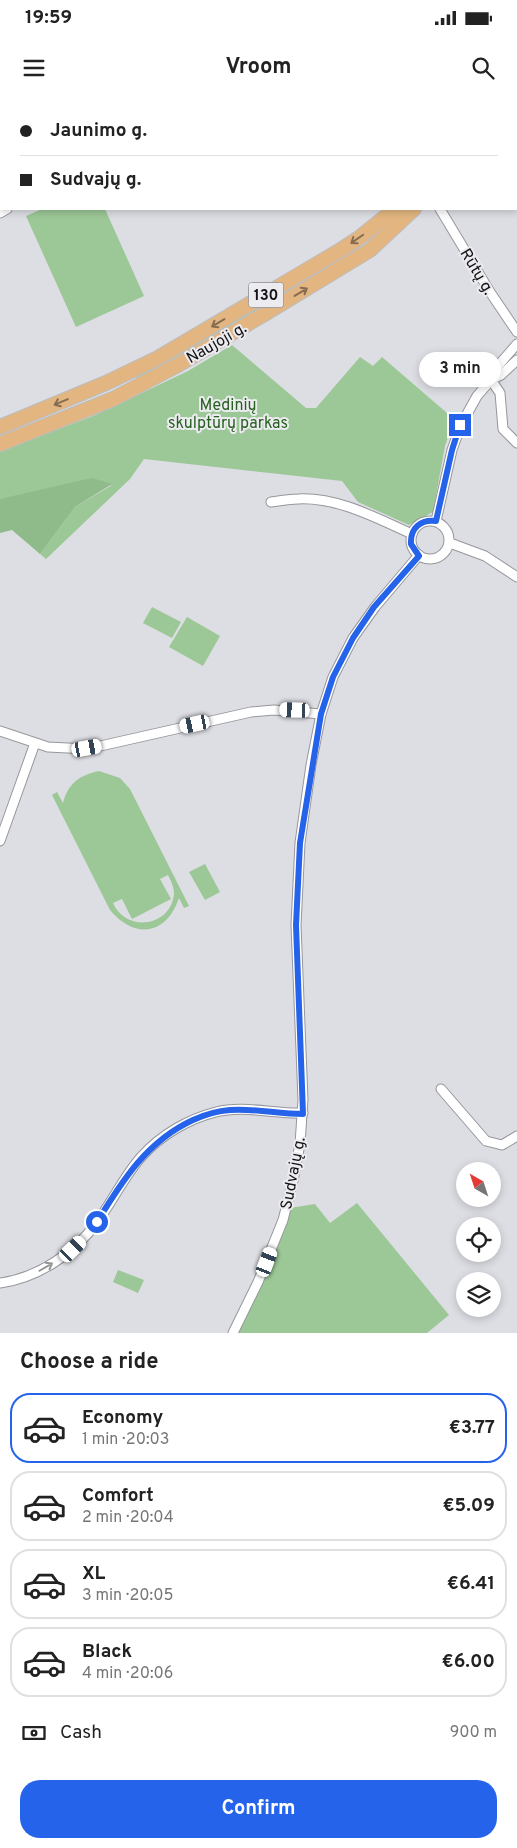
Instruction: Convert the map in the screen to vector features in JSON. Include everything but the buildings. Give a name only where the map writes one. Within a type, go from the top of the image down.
[{"type":"main road","name":"Naujoji g.","points":[[0,427],[106,383],[158,358],[359,238],[394,210]]},
{"type":"main road","name":"Naujoji g.","points":[[0,444],[113,398],[176,366],[370,250],[413,210]]},
{"type":"main road","points":[[106,383],[113,398]]},
{"type":"street","name":"Rūtų g.","points":[[441,210],[517,332]]},
{"type":"street","points":[[436,521],[455,438],[472,404],[491,380],[496,368],[517,344]]},
{"type":"street","points":[[491,380],[501,375],[517,360]]},
{"type":"street","points":[[491,380],[500,393],[503,429],[517,443]]},
{"type":"street","points":[[271,502],[298,499],[315,500],[353,508],[412,534]]},
{"type":"street","points":[[426,520],[436,521],[446,527],[450,543],[445,553],[435,559],[419,556],[413,548],[412,534],[414,529],[426,520]]},
{"type":"street","points":[[450,543],[484,556],[517,576]]},
{"type":"street","name":"Sudvajų g.","points":[[233,1333],[267,1262],[283,1220],[297,1162],[303,1114],[296,925],[300,843],[321,714],[333,677],[353,638],[374,607],[419,556]]},
{"type":"street","points":[[0,731],[35,743],[65,749],[87,748],[252,712],[274,710],[321,714]]},
{"type":"street","points":[[0,840],[35,743]]},
{"type":"street","points":[[442,1089],[486,1141],[502,1145],[517,1136]]},
{"type":"street","points":[[0,1283],[31,1275],[73,1249],[97,1222],[130,1170],[140,1158],[174,1130],[196,1119],[223,1110],[246,1109],[303,1114]]},
{"type":"green space","points":[[40,210],[105,210],[144,296],[76,327],[26,216]]},
{"type":"green space","points":[[384,228],[358,248],[318,274],[137,379],[136,377],[324,268]]},
{"type":"green space","name":"Medinių skulptūrų parkas","points":[[232,345],[306,408],[316,408],[360,357],[373,366],[382,357],[454,419],[445,446],[433,512],[409,525],[358,502],[342,481],[144,459],[130,479],[46,559],[40,554],[75,507],[112,485],[0,499],[0,451],[93,416],[188,371]]},
{"type":"green space","points":[[92,478],[112,484],[75,507],[40,554],[12,530],[0,533],[0,499]]},
{"type":"green space","points":[[152,607],[181,622],[172,638],[143,623]]},
{"type":"green space","points":[[187,617],[220,636],[203,666],[169,647]]},
{"type":"green space","points":[[99,771],[120,778],[130,789],[189,906],[184,908],[179,898],[173,911],[158,926],[149,929],[139,929],[129,926],[110,910],[52,795],[57,792],[63,803],[68,790],[76,781],[86,775]],"holes":[[[168,875],[174,894],[171,905],[165,914],[147,922],[137,922],[119,913],[113,903],[122,899],[132,919],[171,899],[160,879]]]},
{"type":"green space","points":[[205,864],[220,892],[205,900],[189,872]]},
{"type":"green space","points":[[357,1203],[449,1315],[427,1333],[238,1333],[273,1259],[290,1208],[315,1204],[330,1223]]},
{"type":"green space","points":[[118,1270],[144,1280],[138,1293],[113,1282]]},
{"type":"route","points":[[97,1222],[130,1170],[140,1158],[164,1136],[184,1124],[223,1110],[246,1109],[303,1114],[296,925],[302,821],[321,714],[333,677],[353,638],[374,607],[419,556],[411,544],[414,529],[426,520],[436,521],[452,450],[460,425]]}]
